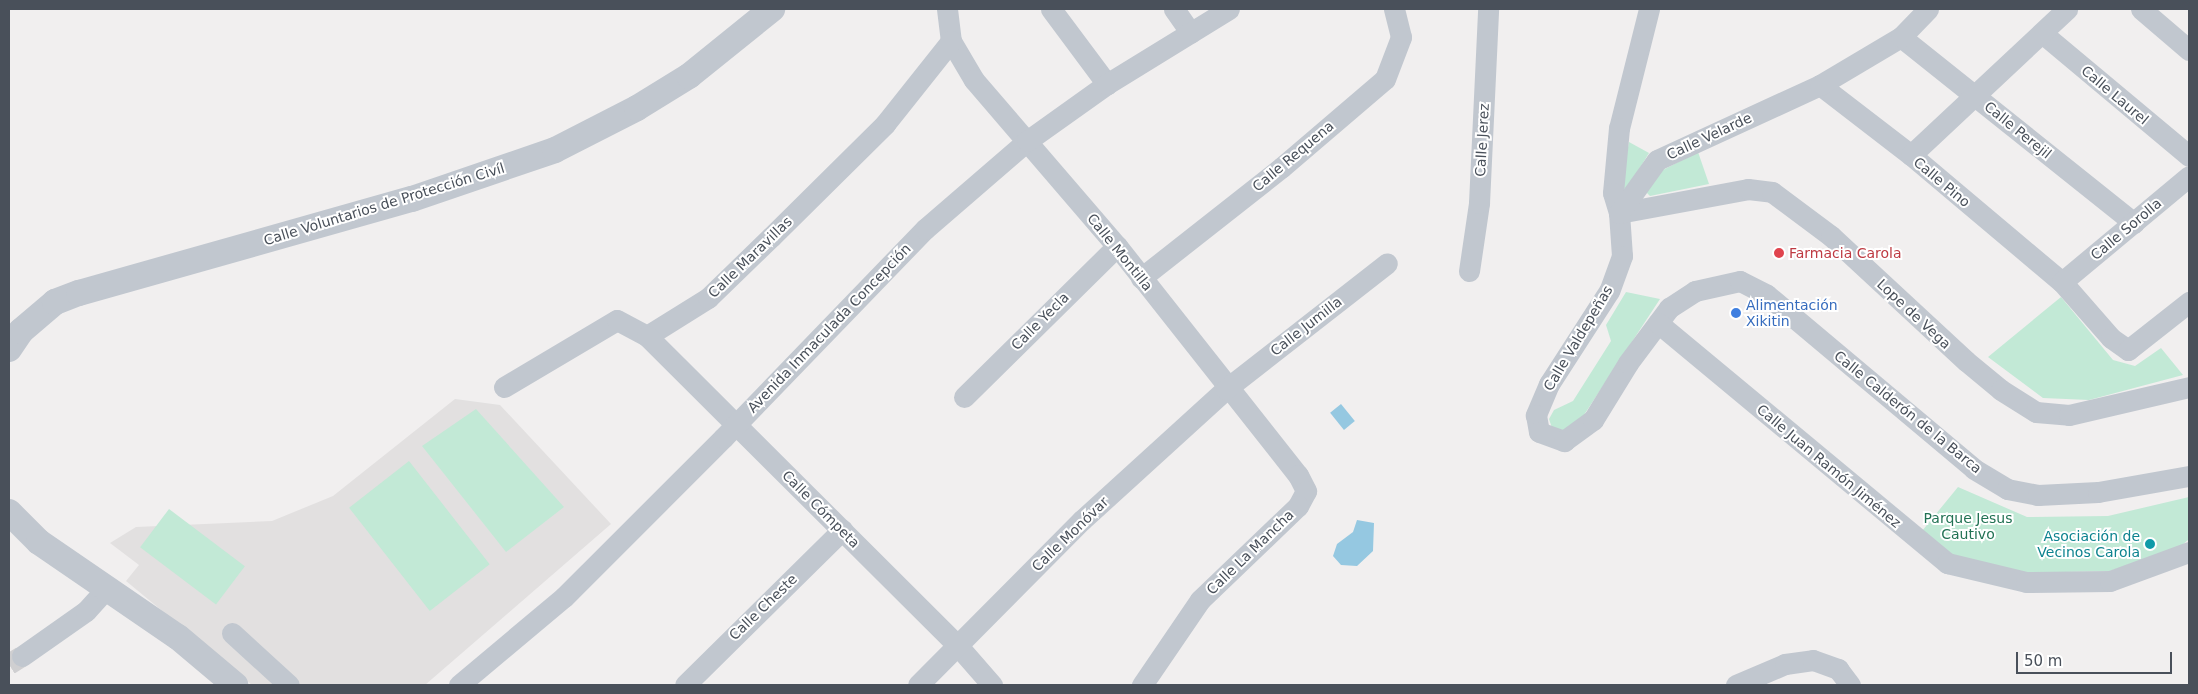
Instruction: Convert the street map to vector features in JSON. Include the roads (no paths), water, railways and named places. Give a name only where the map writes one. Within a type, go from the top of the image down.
[{"type":"street","name":"Calle Voluntarios de Protección Civíl","points":[[9,349],[21,331],[55,302],[79,293],[412,199],[555,150],[637,108],[689,76],[772,9]]},
{"type":"street","name":"Calle Montilla","points":[[947,9],[951,41],[974,80],[1117,246],[1226,388],[1298,475],[1306,491]]},
{"type":"street","points":[[1051,9],[1107,84]]},
{"type":"street","points":[[1174,9],[1191,33]]},
{"type":"street","name":"Avenida Inmaculada Concepción","points":[[459,685],[564,597],[736,425],[924,229],[1027,141],[1107,84],[1229,9]]},
{"type":"street","name":"Calle Requena","points":[[1141,278],[1282,167],[1385,79],[1401,38],[1394,9]]},
{"type":"street","name":"Calle Jerez","points":[[1469,271],[1479,203],[1488,9]]},
{"type":"street","name":"Calle Valdepeñas","points":[[1538,432],[1536,415],[1549,384],[1609,291],[1622,256],[1619,213],[1613,193],[1620,128],[1649,9]]},
{"type":"street","points":[[1901,37],[1928,9]]},
{"type":"street","points":[[1911,156],[2068,9]]},
{"type":"street","points":[[2141,9],[2189,50]]},
{"type":"street","name":"Calle Laurel","points":[[2042,33],[2189,156]]},
{"type":"street","name":"Calle Velarde","points":[[1619,213],[1657,160],[1820,85],[1901,37]]},
{"type":"street","name":"Calle Perejil","points":[[1901,37],[2134,223]]},
{"type":"street","name":"Calle Maravillas","points":[[647,336],[708,298],[771,237],[886,124],[951,41]]},
{"type":"street","name":"Calle Pino","points":[[1820,85],[1911,156],[2062,282],[2111,338],[2128,350],[2189,302]]},
{"type":"street","name":"Calle Sorolla","points":[[2062,282],[2189,176]]},
{"type":"street","name":"Lope de Vega","points":[[1619,213],[1748,189],[1772,192],[1831,236],[2000,390],[2036,412],[2069,415],[2189,387]]},
{"type":"street","name":"Calle Yecla","points":[[964,397],[1117,246]]},
{"type":"street","name":"Calle Jumilla","points":[[1226,388],[1386,263]]},
{"type":"street","name":"Calle Calderón de la Barca","points":[[1538,432],[1564,441],[1593,420],[1628,363],[1669,308],[1695,291],[1740,281],[1767,295],[1974,469],[2007,489],[2038,495],[2098,492],[2189,476]]},
{"type":"street","points":[[504,386],[617,320],[647,336]]},
{"type":"street","name":"Calle Juan Ramón Jiménez","points":[[1658,323],[1947,563],[2026,582],[2110,581],[2189,552]]},
{"type":"street","name":"Calle Cómpeta","points":[[647,336],[958,646],[992,685]]},
{"type":"street","name":"Calle Monóvar","points":[[918,685],[1082,520],[1226,388]]},
{"type":"street","name":"Calle La Mancha","points":[[1142,685],[1200,600],[1298,506],[1306,491]]},
{"type":"street","points":[[9,512],[39,542],[178,638],[235,685]]},
{"type":"street","name":"Calle Cheste","points":[[685,685],[842,530]]},
{"type":"street","points":[[22,656],[86,611],[107,588]]},
{"type":"street","points":[[232,633],[289,685]]},
{"type":"street","points":[[1736,685],[1785,664],[1813,660],[1838,669],[1850,685]]},
{"type":"water","points":[[1341,404],[1355,421],[1344,430],[1330,413]]},
{"type":"water","points":[[1357,520],[1374,523],[1373,551],[1357,566],[1341,565],[1333,556],[1337,544],[1353,532]]},
{"type":"tunnel","points":[[9,664],[22,656]]},
{"type":"place","name":"Farmacia Carola","points":[[1779,253]]},
{"type":"place","name":"Alimentación Xikitin","points":[[1736,313]]},
{"type":"place","name":"Asociación de Vecinos Carola","points":[[2150,544]]},
{"type":"park label","name":"Parque Jesus Cautivo","points":[[1968,526]]}]
